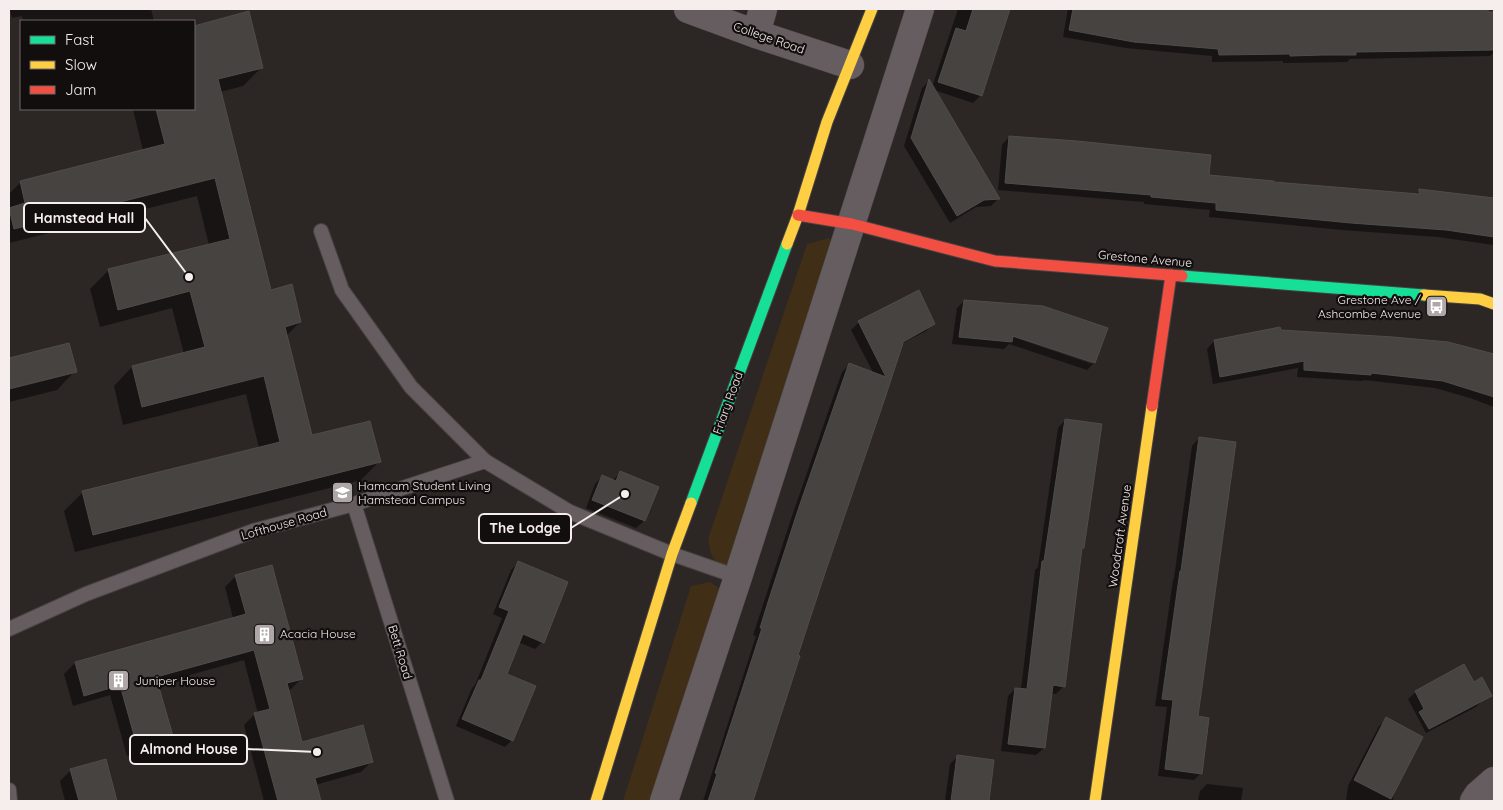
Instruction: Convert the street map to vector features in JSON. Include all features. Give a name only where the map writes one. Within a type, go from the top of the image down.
[{"type":"street","name":"College Road","points":[[688,9],[760,22],[850,65]]},
{"type":"street","name":"Friary Road","points":[[596,801],[672,554],[798,215],[827,122],[872,9]]},
{"type":"street","points":[[664,801],[738,577],[920,9]]},
{"type":"street","name":"Grestone Avenue","points":[[798,215],[852,224],[995,261],[1480,299],[1494,304]]},
{"type":"street","name":"Woodcroft Avenue","points":[[1096,801],[1171,275]]},
{"type":"street","points":[[1474,801],[1494,781]]},
{"type":"lane","points":[[321,230],[342,290],[410,387],[485,461],[570,512],[672,554],[738,577]]},
{"type":"lane","name":"Lofthouse Road","points":[[9,629],[86,594],[253,531],[354,504],[485,461]]},
{"type":"lane","name":"Bett Road","points":[[354,504],[447,801]]},
{"type":"lane","points":[[9,790],[10,801]]},
{"type":"shaded area","points":[[829,238],[835,247],[733,558],[726,565],[716,562],[711,554],[708,539],[807,244]]},
{"type":"shaded area","points":[[710,582],[724,591],[654,801],[623,801],[691,586]]},
{"type":"building","points":[[973,9],[1010,9],[982,96],[938,82],[956,28],[966,31]]},
{"type":"building","points":[[1073,9],[1488,9],[1488,12],[1494,12],[1494,50],[1356,52],[1356,55],[1219,55],[1218,49],[1134,42],[1069,30]]},
{"type":"building","points":[[249,11],[263,68],[218,79],[271,290],[292,284],[301,322],[285,327],[312,435],[370,421],[381,462],[93,535],[82,491],[280,442],[264,376],[142,407],[132,366],[205,347],[190,291],[118,310],[108,269],[230,239],[215,178],[14,229],[9,208],[25,203],[20,181],[165,144],[156,110],[195,110],[195,26]]},
{"type":"building","points":[[929,79],[1000,199],[984,200],[957,216],[911,138]]},
{"type":"building","points":[[1009,136],[1211,155],[1209,175],[1419,194],[1419,189],[1494,198],[1494,237],[1446,230],[1216,210],[1216,203],[1151,197],[1151,195],[1005,183]]},
{"type":"building","points":[[919,290],[935,324],[903,342],[798,655],[800,656],[753,801],[708,801],[717,774],[715,773],[762,628],[760,628],[768,602],[849,363],[886,377],[858,321]]},
{"type":"building","points":[[964,300],[1043,306],[1108,328],[1095,363],[1013,336],[1012,342],[959,337]]},
{"type":"building","points":[[1280,327],[1281,330],[1448,342],[1494,354],[1494,397],[1443,381],[1371,373],[1371,375],[1304,370],[1304,361],[1220,377],[1214,340]]},
{"type":"building","points":[[69,343],[77,372],[9,389],[9,358]]},
{"type":"building","points":[[1065,419],[1102,424],[1084,548],[1082,548],[1065,687],[1053,685],[1045,748],[1008,744],[1015,688],[1027,689],[1042,561],[1044,561]]},
{"type":"building","points":[[1199,437],[1236,442],[1198,716],[1209,718],[1202,774],[1165,769],[1173,700],[1162,699]]},
{"type":"building","points":[[620,471],[659,487],[645,521],[592,500],[602,475],[616,481]]},
{"type":"building","points":[[518,561],[568,582],[544,643],[523,634],[507,674],[536,686],[513,741],[462,719],[479,680],[481,680],[509,611],[499,607]]},
{"type":"building","points":[[272,565],[303,679],[287,683],[302,742],[363,725],[373,762],[315,778],[321,801],[278,801],[254,713],[270,709],[254,650],[156,677],[173,736],[137,746],[120,685],[84,696],[75,662],[246,614],[235,575]]},
{"type":"building","points":[[1464,664],[1474,682],[1482,677],[1492,696],[1429,729],[1419,712],[1424,709],[1415,691]]},
{"type":"building","points":[[1386,717],[1423,737],[1391,799],[1354,780]]},
{"type":"building","points":[[957,755],[994,760],[989,801],[951,801]]},
{"type":"building","points":[[106,759],[117,801],[79,801],[70,769]]},
{"type":"traffic: fast","points":[[691,503],[787,244]]},
{"type":"traffic: fast","points":[[1182,276],[1424,295]]},
{"type":"traffic: slow","points":[[787,244],[827,122],[872,9]]},
{"type":"traffic: slow","points":[[1424,295],[1480,299],[1494,304]]},
{"type":"traffic: slow","points":[[1095,801],[1152,406]]},
{"type":"traffic: slow","points":[[596,801],[672,554],[691,503]]},
{"type":"traffic: jam","points":[[798,215],[852,224],[995,261],[1182,276]]},
{"type":"traffic: jam","points":[[1152,406],[1171,275]]},
{"type":"place","name":"Hamstead Hall","points":[[189,277]]},
{"type":"place","name":"Grestone Ave / Ashcombe Avenue","points":[[1437,307]]},
{"type":"place","name":"Hamcam Student Living Hamstead Campus","points":[[342,493]]},
{"type":"place","name":"The Lodge","points":[[625,494]]},
{"type":"place","name":"Acacia House","points":[[264,634]]},
{"type":"place","name":"Juniper House","points":[[119,681]]},
{"type":"place","name":"Almond House","points":[[317,752]]}]
